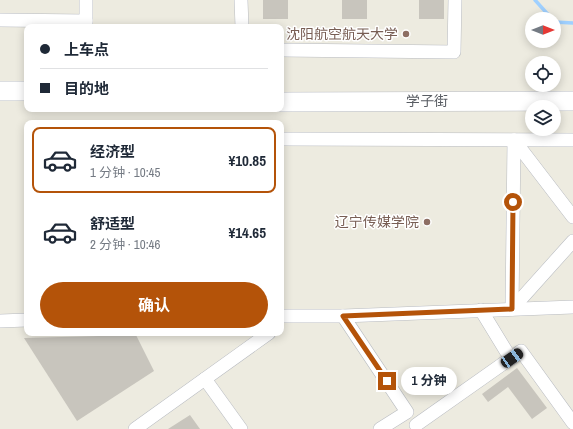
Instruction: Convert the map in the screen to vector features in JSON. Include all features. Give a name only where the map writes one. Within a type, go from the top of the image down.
[{"type":"street","points":[[0,20],[86,24],[86,0]]},
{"type":"street","points":[[241,0],[242,24]]},
{"type":"street","points":[[284,50],[454,52],[455,0]]},
{"type":"street","name":"学子街","points":[[284,90],[573,88]]},
{"type":"street","points":[[0,91],[24,90]]},
{"type":"street","name":"学子街","points":[[284,102],[573,101]]},
{"type":"street","points":[[0,103],[24,103]]},
{"type":"street","points":[[284,139],[573,140]]},
{"type":"street","points":[[514,140],[573,217]]},
{"type":"street","points":[[512,309],[514,140]]},
{"type":"street","points":[[512,309],[573,241]]},
{"type":"street","points":[[287,316],[343,316],[573,307]]},
{"type":"street","points":[[481,310],[506,351],[512,358]]},
{"type":"street","points":[[343,316],[417,427],[521,351],[573,423]]},
{"type":"street","points":[[0,321],[24,320]]},
{"type":"street","points":[[136,429],[265,336]]},
{"type":"street","points":[[205,379],[242,429]]},
{"type":"street","points":[[380,429],[407,412]]},
{"type":"building","points":[[263,0],[288,0],[288,19],[263,19]]},
{"type":"building","points":[[342,0],[367,0],[367,19],[342,19]]},
{"type":"building","points":[[419,0],[444,0],[444,19],[419,19]]},
{"type":"building","points":[[136,336],[154,371],[77,421],[24,338]]},
{"type":"building","points":[[517,368],[547,408],[532,419],[508,387],[488,402],[482,394]]},
{"type":"building","points":[[190,415],[200,429],[168,429]]},
{"type":"waterway","points":[[535,0],[546,12]]},
{"type":"waterway","points":[[561,22],[573,23]]},
{"type":"place","name":"沈阳航空航天大学","points":[[406,34]]},
{"type":"place","name":"辽宁传媒学院","points":[[427,222]]},
{"type":"route","points":[[387,381],[343,316],[512,309],[513,202]]}]
